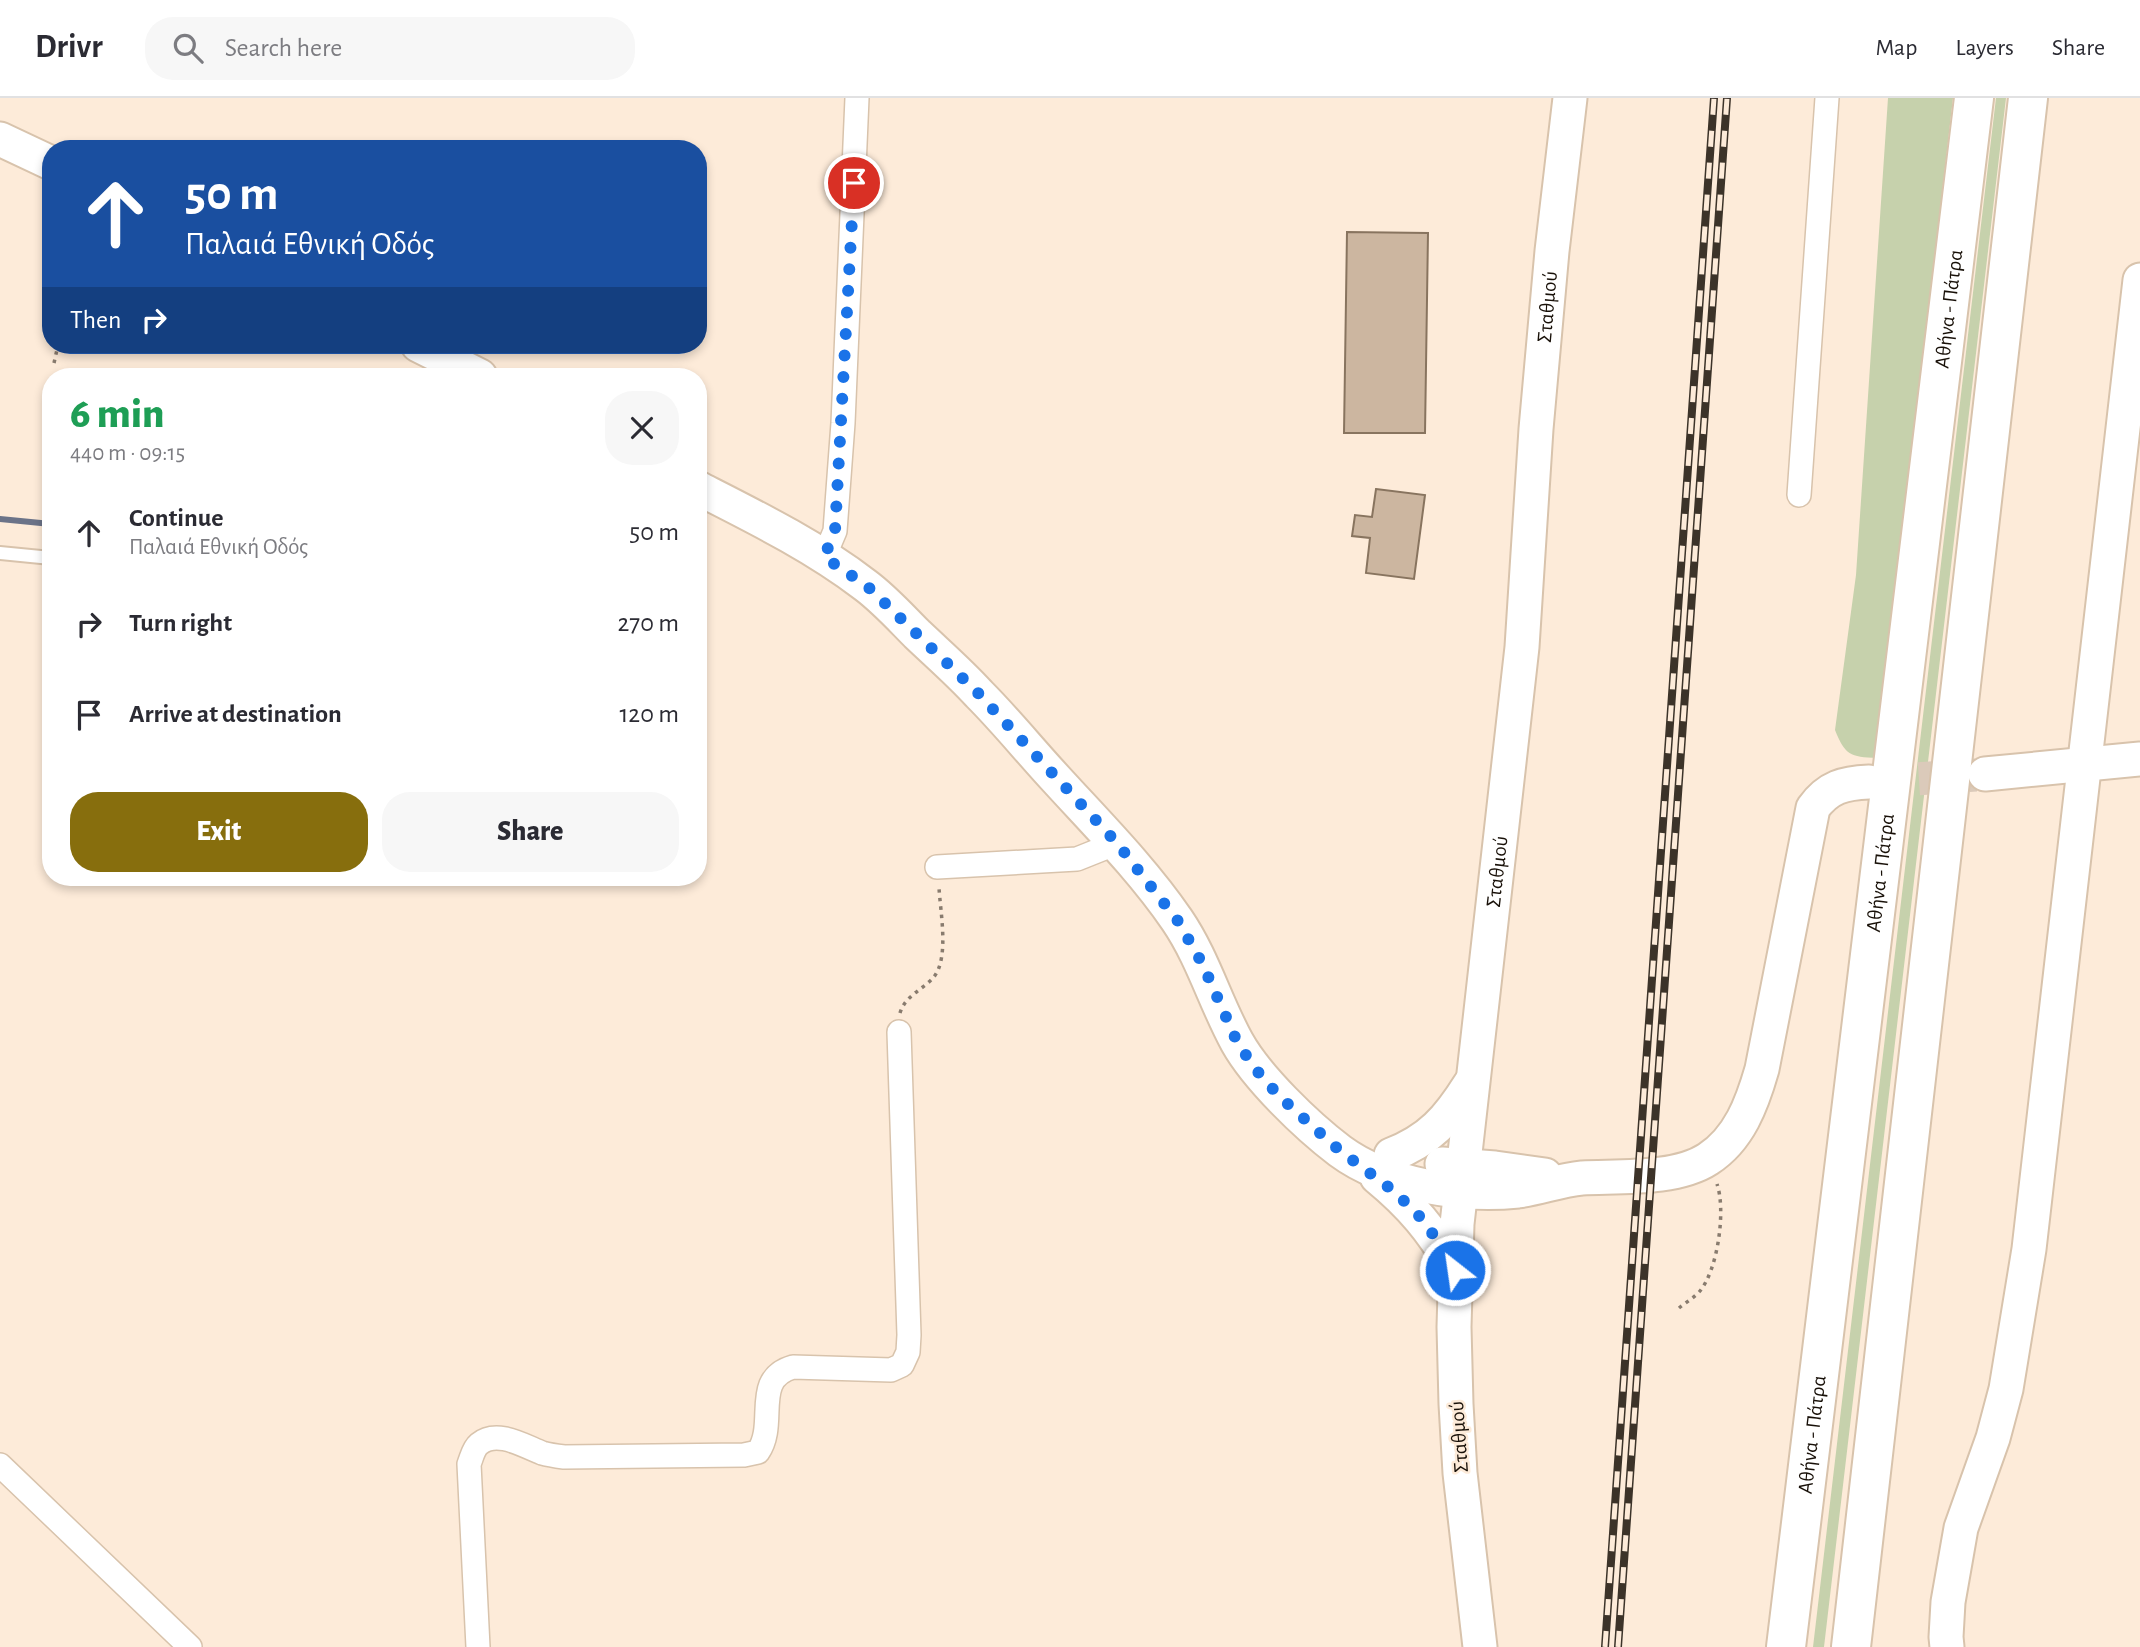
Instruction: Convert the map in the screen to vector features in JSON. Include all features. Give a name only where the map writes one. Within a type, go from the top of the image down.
[{"type":"highway","name":"Αθήνα - Πάτρα","points":[[1786,1647],[1974,98]]},
{"type":"highway","points":[[1850,1647],[2028,98]]},
{"type":"street","points":[[824,557],[835,531],[843,423],[857,98]]},
{"type":"street","name":"Σταθμού","points":[[1480,1647],[1460,1473],[1456,1404],[1455,1270],[1461,1177],[1521,647],[1534,453],[1552,251],[1570,98]]},
{"type":"street","points":[[1799,495],[1828,98]]},
{"type":"street","points":[[0,139],[42,159]]},
{"type":"street","points":[[1947,1647],[1946,1619],[1961,1528],[1993,1438],[2006,1389],[2029,1249],[2140,280]]},
{"type":"street","points":[[436,354],[464,368]]},
{"type":"street","points":[[707,493],[824,557],[867,586],[978,693],[1117,843],[1178,921],[1202,963],[1238,1044],[1273,1089],[1306,1120],[1376,1159],[1401,1180],[1461,1177],[1518,1170],[1568,1179]]},
{"type":"street","points":[[1985,774],[2140,759]]},
{"type":"street","points":[[1455,1270],[1464,1242],[1474,1225],[1488,1211],[1522,1191],[1568,1179],[1670,1172],[1689,1168],[1707,1160],[1733,1135],[1745,1117],[1762,1069],[1813,808],[1830,789],[1847,783],[1868,782]]},
{"type":"street","points":[[937,867],[1077,859],[1117,843]]},
{"type":"street","points":[[478,1647],[469,1464],[474,1450],[481,1442],[497,1438],[545,1454],[564,1457],[744,1455],[758,1452],[765,1441],[767,1395],[771,1382],[779,1371],[793,1367],[891,1370],[902,1365],[908,1352],[909,1335],[899,1032]]},
{"type":"street","points":[[1376,1159],[1411,1147],[1440,1125],[1472,1082]]},
{"type":"street","points":[[1376,1159],[1395,1192],[1421,1218],[1455,1270]]},
{"type":"street","points":[[1461,1177],[1522,1191]]},
{"type":"street","points":[[0,1465],[190,1647]]},
{"type":"lane","points":[[0,553],[42,557]]},
{"type":"path","points":[[54,363],[56,354]]},
{"type":"path","points":[[899,1032],[898,1017],[902,1006],[934,977],[940,965],[943,950],[937,867]]},
{"type":"path","points":[[1679,1308],[1700,1290],[1712,1267],[1722,1218],[1719,1188],[1707,1160]]},
{"type":"green space","points":[[1888,98],[1953,98],[1877,758],[1860,757],[1850,753],[1842,745],[1835,730],[1856,575]]},
{"type":"green space","points":[[1996,98],[2006,98],[1824,1647],[1813,1647]]},
{"type":"building","points":[[1347,232],[1428,233],[1425,433],[1344,433]]},
{"type":"building","points":[[1376,489],[1425,495],[1414,579],[1366,573],[1370,538],[1352,536],[1355,515],[1372,517]]},
{"type":"waterway","points":[[0,519],[42,523]]},
{"type":"tunnel","points":[[1869,782],[1976,775]]},
{"type":"railway","points":[[1605,1647],[1714,98]]},
{"type":"railway","points":[[1618,1647],[1727,98]]},
{"type":"route","points":[[854,183],[843,423],[835,531],[824,557],[867,586],[978,693],[1117,843],[1178,921],[1202,963],[1238,1044],[1258,1072],[1280,1097],[1339,1150],[1395,1192],[1421,1218],[1455,1270]]}]
